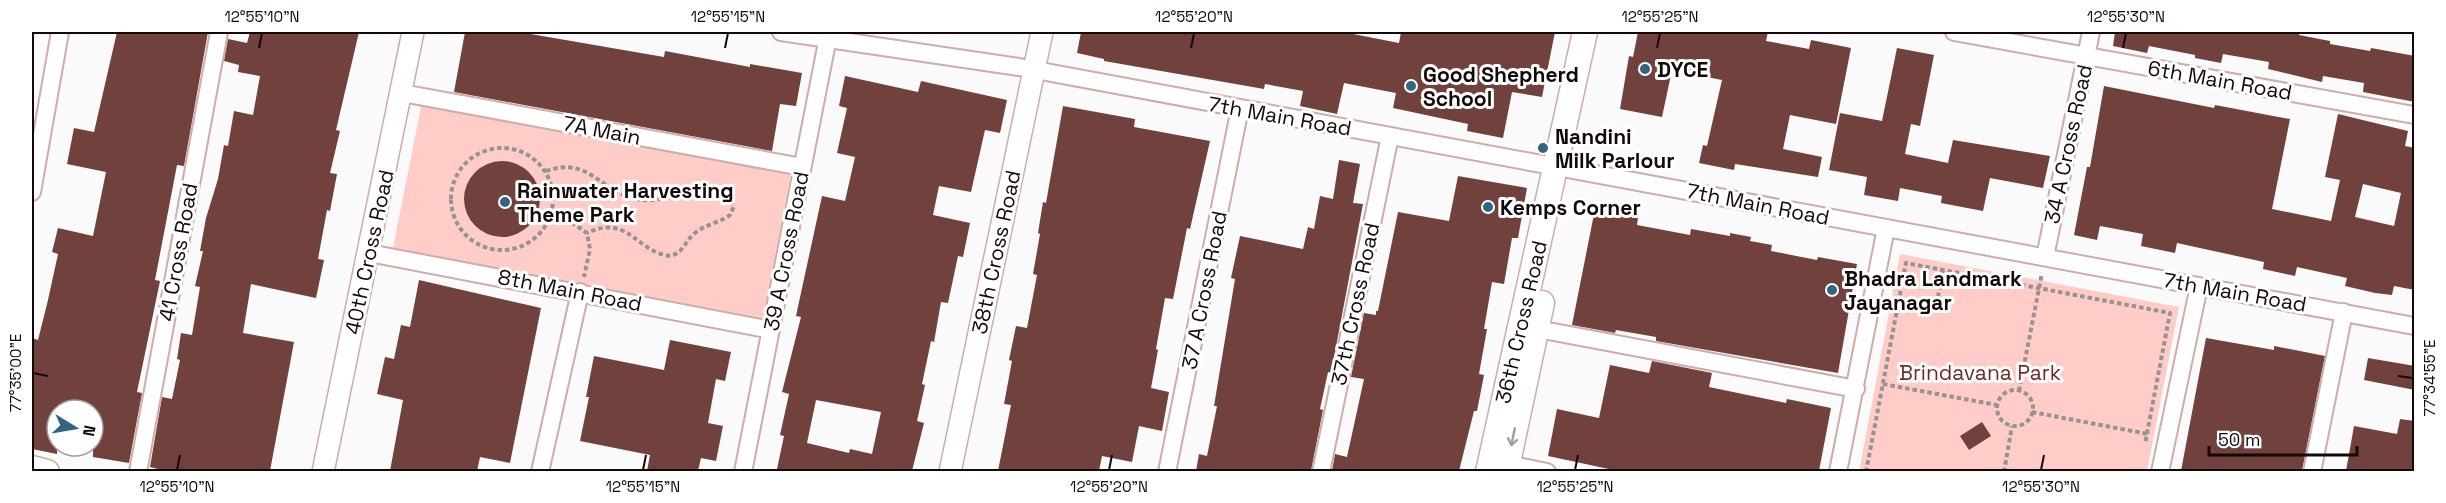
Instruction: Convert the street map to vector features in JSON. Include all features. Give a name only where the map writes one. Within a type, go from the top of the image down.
[{"type":"main road","name":"36th Cross Road","points":[[1564,168],[1585,32]]},
{"type":"main road","name":"36th Cross Road","points":[[1498,467],[1564,168],[1602,32]]},
{"type":"main road","points":[[32,468],[47,471]]},
{"type":"street","points":[[32,192],[60,32]]},
{"type":"street","name":"41 Cross Road","points":[[138,471],[219,32]]},
{"type":"street","name":"40th Cross Road","points":[[323,471],[413,32]]},
{"type":"street","name":"7th Main Road","points":[[781,32],[828,36],[1034,70],[2415,326]]},
{"type":"street","name":"38th Cross Road","points":[[950,471],[1042,32]]},
{"type":"street","name":"6th Main Road","points":[[1954,32],[2415,115]]},
{"type":"street","name":"34 A Cross Road","points":[[2045,257],[2091,32]]},
{"type":"street","name":"39 A Cross Road","points":[[743,471],[828,36]]},
{"type":"street","name":"7A Main","points":[[402,93],[802,167]]},
{"type":"street","name":"37 A Cross Road","points":[[1167,471],[1240,108]]},
{"type":"street","name":"37th Cross Road","points":[[1321,471],[1390,136]]},
{"type":"street","points":[[1838,471],[1886,228]]},
{"type":"street","name":"8th Main Road","points":[[369,253],[771,330]]},
{"type":"street","points":[[2160,471],[2199,286]]},
{"type":"street","points":[[540,471],[580,292]]},
{"type":"street","points":[[2312,471],[2344,312]]},
{"type":"street","points":[[1528,327],[1856,389]]},
{"type":"street","points":[[1498,467],[1547,471]]},
{"type":"path","points":[[495,147],[524,152],[546,171],[552,185],[553,200],[549,219],[536,238],[525,246],[497,251],[478,244],[461,231],[454,218],[450,202],[452,187],[458,172],[467,160],[495,147]]},
{"type":"path","points":[[546,171],[557,168],[580,168],[590,172],[616,193],[640,200],[664,200],[699,192],[721,196],[734,206],[730,215],[701,228],[690,238],[683,251],[671,256],[649,249],[635,236],[622,229],[604,227],[587,233]]},
{"type":"path","points":[[549,219],[574,224],[587,233],[590,249],[580,292]]},
{"type":"path","points":[[2019,391],[2045,257]]},
{"type":"path","points":[[1866,471],[1906,263],[2170,313],[2144,453]]},
{"type":"path","points":[[1938,297],[1943,270]]},
{"type":"path","points":[[1883,384],[1998,405]]},
{"type":"path","points":[[2009,391],[2019,391],[2028,396],[2032,402],[2032,412],[2027,422],[2012,426],[2003,422],[1998,416],[1998,405],[2002,395],[2009,391]]},
{"type":"path","points":[[2032,412],[2167,438]]},
{"type":"path","points":[[2004,471],[2012,426]]},
{"type":"green space","name":"Rainwater Harvesting Theme Park","points":[[422,102],[791,172],[762,324],[392,253]]},
{"type":"green space","name":"Brindavana Park","points":[[1900,254],[2179,307],[2147,471],[1859,472]]},
{"type":"building","points":[[117,32],[208,32],[184,166],[177,165],[155,280],[160,281],[137,392],[142,393],[129,463],[99,458],[105,458],[105,398],[45,398],[45,452],[32,449],[32,338],[38,340],[48,300],[58,254],[52,252],[58,228],[93,236],[106,172],[67,164],[74,128],[94,132]]},
{"type":"building","points":[[250,32],[359,32],[336,130],[340,131],[330,173],[337,174],[330,211],[327,210],[318,259],[324,260],[316,298],[251,284],[243,333],[294,342],[270,471],[166,471],[150,467],[162,397],[172,399],[180,360],[177,359],[181,333],[192,335],[200,287],[195,286],[203,251],[200,251],[206,218],[218,179],[224,145],[228,146],[234,111],[253,115],[260,76],[238,72],[239,65],[224,61],[228,39],[247,43]]},
{"type":"building","points":[[465,32],[519,32],[664,57],[665,51],[750,67],[750,64],[802,73],[796,106],[780,104],[772,151],[454,92]]},
{"type":"building","points":[[1081,32],[1343,32],[1399,43],[1401,32],[1555,32],[1542,97],[1512,92],[1503,138],[1467,131],[1468,124],[1393,108],[1396,93],[1344,83],[1337,114],[1300,106],[1303,91],[1265,84],[1264,89],[1104,61],[1104,59],[1077,53]]},
{"type":"building","points":[[1638,32],[1768,32],[1766,41],[1809,49],[1811,40],[1851,48],[1836,124],[1790,115],[1783,149],[1822,157],[1818,177],[1735,164],[1734,170],[1699,163],[1703,145],[1707,146],[1722,80],[1672,70],[1662,117],[1620,109],[1629,56],[1633,57]]},
{"type":"building","points":[[2115,32],[2299,32],[2299,35],[2330,41],[2330,44],[2415,56],[2415,102],[2363,92],[2364,83],[2323,76],[2322,82],[2268,69],[2269,62],[2223,54],[2221,63],[2195,58],[2195,55],[2149,46],[2147,53],[2113,46]]},
{"type":"building","points":[[1897,48],[1934,55],[1920,126],[1911,124],[1905,154],[1948,163],[1953,140],[2050,156],[2043,188],[1990,178],[1983,211],[1941,203],[1942,196],[1900,188],[1898,201],[1864,195],[1867,177],[1829,170],[1840,113],[1882,121]]},
{"type":"building","points":[[845,76],[918,92],[921,81],[1007,100],[1000,133],[985,130],[971,192],[939,186],[933,215],[970,223],[963,257],[958,256],[948,303],[941,302],[934,342],[931,341],[917,421],[924,423],[912,471],[787,471],[777,469],[784,436],[780,435],[789,394],[782,392],[801,317],[796,316],[822,196],[845,201],[855,157],[837,153],[847,108],[839,106]],"holes":[[[816,400],[881,412],[872,454],[850,449],[849,453],[807,443]]]},
{"type":"building","points":[[2104,86],[2214,108],[2215,105],[2290,119],[2272,209],[2331,221],[2340,180],[2325,177],[2338,114],[2408,131],[2405,146],[2415,148],[2415,290],[2394,286],[2392,295],[2375,293],[2345,286],[2347,278],[2297,267],[2295,276],[2263,269],[2264,262],[2177,243],[2175,253],[2141,246],[2143,234],[2100,226],[2097,240],[2074,235],[2087,167],[2090,167]],"holes":[[[2363,184],[2401,193],[2394,226],[2355,217]]]},
{"type":"building","points":[[1063,106],[1135,119],[1134,127],[1210,141],[1190,229],[1187,228],[1173,299],[1165,298],[1156,349],[1158,350],[1151,388],[1169,392],[1162,431],[1139,426],[1132,462],[1102,456],[1099,471],[998,471],[1011,405],[1004,404],[1012,361],[1009,360],[1016,326],[1027,328],[1037,275],[1033,274],[1043,202],[1046,203]]},
{"type":"building","points":[[1339,160],[1360,164],[1353,203],[1363,204],[1331,373],[1328,372],[1320,409],[1323,410],[1311,471],[1196,471],[1199,454],[1207,456],[1217,406],[1214,406],[1235,279],[1231,278],[1240,236],[1303,249],[1308,227],[1314,229],[1320,196],[1333,199]]},
{"type":"building","points":[[502,161],[517,164],[529,172],[537,184],[540,199],[537,214],[529,226],[517,234],[502,237],[487,234],[475,226],[467,214],[464,199],[467,184],[475,172],[487,164]]},
{"type":"building","points":[[1458,176],[1527,188],[1518,238],[1512,238],[1504,284],[1492,282],[1479,374],[1484,375],[1477,411],[1474,411],[1459,471],[1332,471],[1335,454],[1347,457],[1364,379],[1351,377],[1364,313],[1376,315],[1378,311],[1398,212],[1449,221]]},
{"type":"building","points":[[1595,209],[1638,218],[1637,225],[1690,235],[1691,229],[1730,236],[1730,233],[1751,237],[1750,241],[1772,245],[1771,251],[1817,260],[1818,257],[1857,264],[1838,373],[1656,341],[1656,337],[1616,330],[1615,333],[1572,325]]},
{"type":"building","points":[[419,280],[541,308],[510,463],[480,457],[477,471],[390,471],[403,400],[377,394],[385,357],[394,359],[401,325],[410,327]]},
{"type":"building","points":[[2206,338],[2274,350],[2274,346],[2325,356],[2302,471],[2181,471]]},
{"type":"building","points":[[670,340],[731,352],[725,381],[716,379],[708,423],[723,426],[716,461],[701,458],[698,471],[647,471],[650,455],[580,441],[594,356],[664,370]]},
{"type":"building","points":[[2368,358],[2415,366],[2415,390],[2364,380]]},
{"type":"building","points":[[1652,361],[1712,373],[1709,387],[1786,403],[1787,399],[1831,408],[1819,471],[1618,471],[1548,456],[1557,409],[1599,418],[1610,365],[1649,373]]},
{"type":"building","points":[[2400,419],[2415,421],[2415,471],[2346,471],[2354,426],[2397,434]]},
{"type":"building","points":[[1982,422],[1991,436],[1969,450],[1960,436]]},
{"type":"place","name":"DYCE","points":[[1645,69]]},
{"type":"place","name":"Good Shepherd School","points":[[1411,86]]},
{"type":"place","name":"Nandini Milk Parlour","points":[[1543,148]]},
{"type":"place","name":"Rainwater Harvesting Theme Park","points":[[505,202]]},
{"type":"place","name":"Kemps Corner","points":[[1488,207]]},
{"type":"place","name":"Bhadra Landmark Jayanagar","points":[[1832,290]]}]
